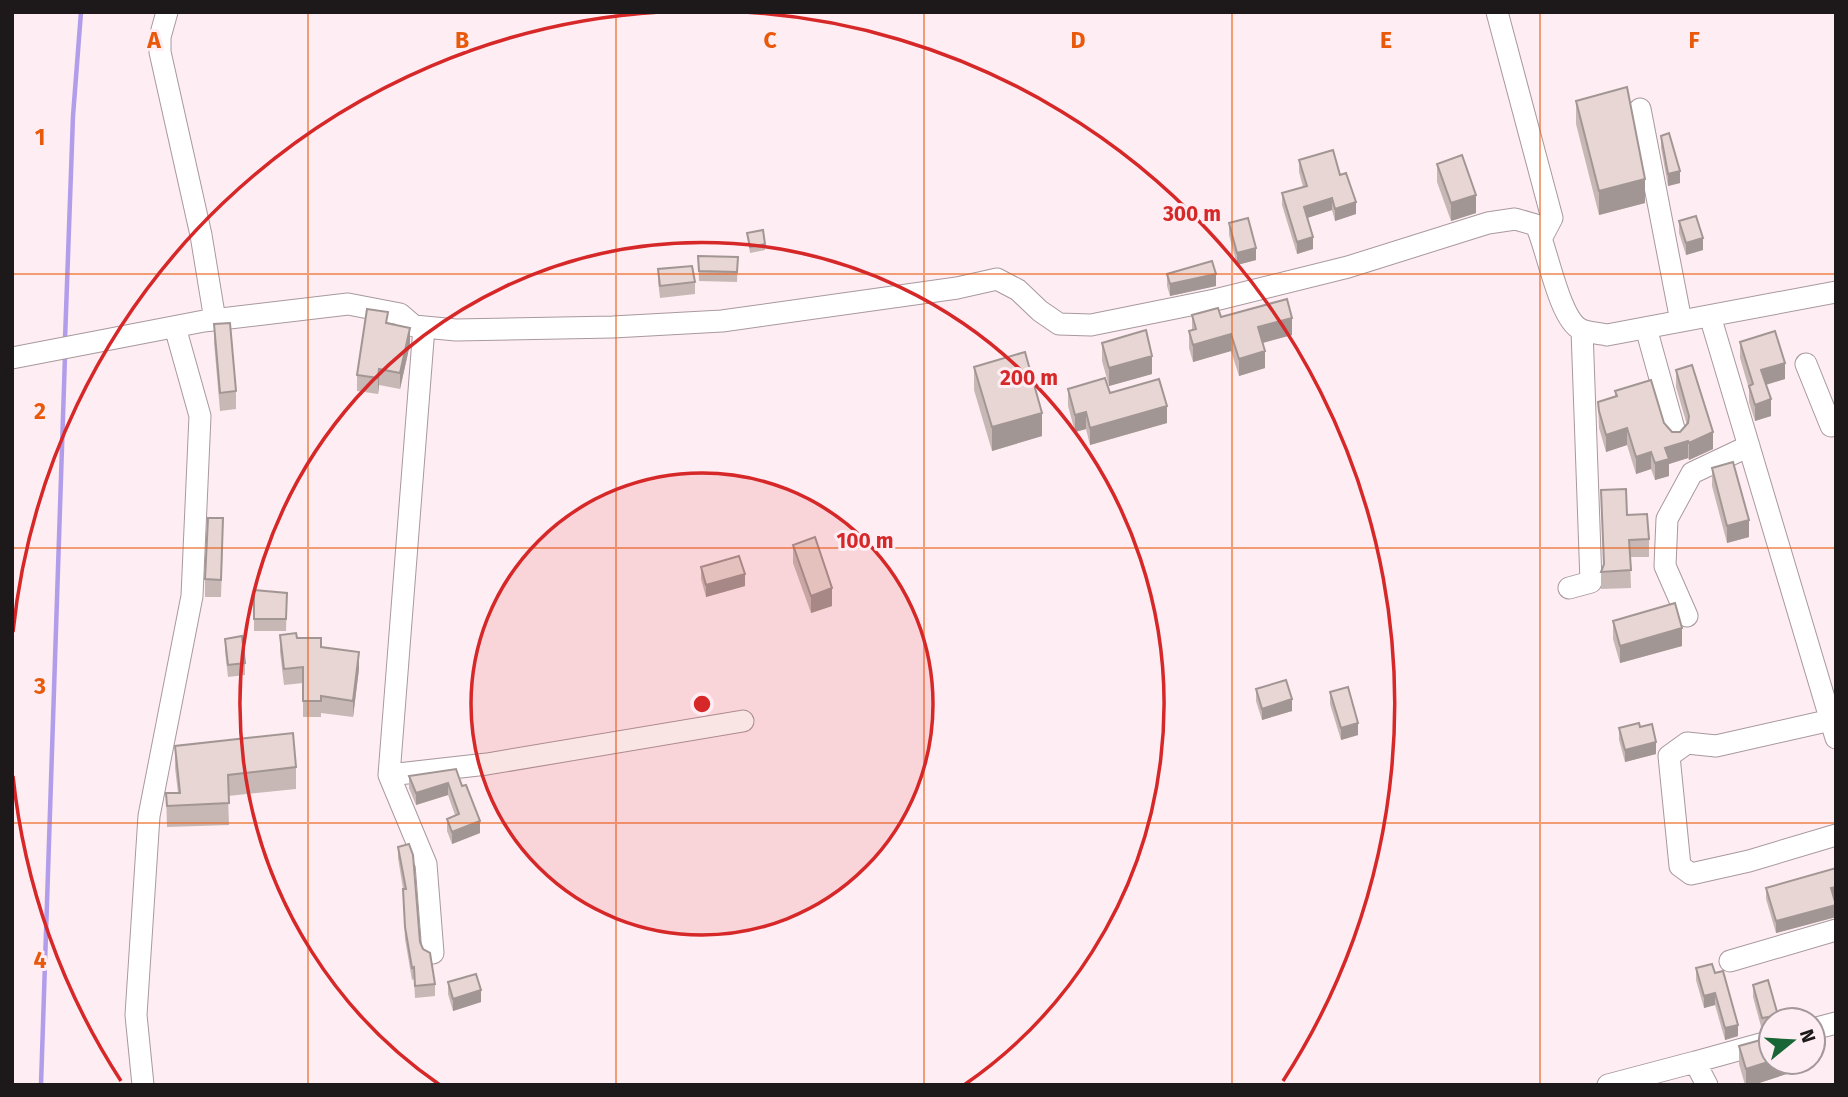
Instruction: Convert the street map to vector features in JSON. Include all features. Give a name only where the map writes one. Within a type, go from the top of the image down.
[{"type":"street","points":[[167,12],[160,37],[160,52],[201,235],[215,320]]},
{"type":"street","points":[[1497,12],[1552,218],[1542,237]]},
{"type":"street","points":[[1640,109],[1681,321]]},
{"type":"street","points":[[12,358],[215,320],[348,304],[400,314],[414,326],[456,330],[613,327],[722,321],[957,288],[996,279],[1018,289],[1040,311],[1059,324],[1091,325],[1215,300],[1348,267],[1488,223],[1515,219],[1535,225],[1542,237],[1564,312],[1582,330],[1607,335],[1836,292]]},
{"type":"street","points":[[1710,316],[1833,729],[1716,746],[1687,743],[1669,756],[1680,866],[1691,874],[1749,861],[1836,835]]},
{"type":"street","points":[[143,1085],[136,1015],[149,816],[192,596],[200,416],[175,327]]},
{"type":"street","points":[[424,327],[389,775],[426,864],[433,953]]},
{"type":"street","points":[[1646,328],[1676,436]]},
{"type":"street","points":[[1569,588],[1591,582],[1582,330]]},
{"type":"street","points":[[1806,364],[1831,426],[1836,425]]},
{"type":"street","points":[[1687,616],[1665,566],[1667,519],[1692,473],[1749,446]]},
{"type":"street","points":[[389,775],[487,764],[743,721]]},
{"type":"street","points":[[1730,961],[1836,930]]},
{"type":"street","points":[[1608,1085],[1757,1045]]},
{"type":"street","points":[[1695,1062],[1707,1085]]},
{"type":"building","points":[[1627,87],[1645,179],[1599,191],[1576,101]]},
{"type":"building","points":[[1669,133],[1680,171],[1668,174],[1661,136]]},
{"type":"building","points":[[1333,150],[1340,175],[1346,173],[1356,202],[1335,209],[1332,198],[1304,207],[1313,237],[1297,242],[1282,193],[1307,186],[1299,160]]},
{"type":"building","points":[[1462,155],[1476,195],[1451,203],[1437,164]]},
{"type":"building","points":[[1696,216],[1703,238],[1686,243],[1679,221]]},
{"type":"building","points":[[1248,218],[1256,248],[1237,253],[1229,223]]},
{"type":"building","points":[[763,230],[765,244],[750,247],[747,233]]},
{"type":"building","points":[[698,256],[738,257],[737,272],[699,271]]},
{"type":"building","points":[[1212,261],[1216,274],[1170,284],[1167,274]]},
{"type":"building","points":[[692,266],[695,282],[660,286],[658,269]]},
{"type":"building","points":[[1287,299],[1292,318],[1258,327],[1265,351],[1239,359],[1231,334],[1193,345],[1189,331],[1196,329],[1192,315],[1218,308],[1221,317]]},
{"type":"building","points":[[367,309],[388,312],[386,323],[410,328],[400,373],[379,369],[378,378],[357,375]]},
{"type":"building","points":[[230,323],[236,391],[220,393],[214,324]]},
{"type":"building","points":[[1146,330],[1152,356],[1109,368],[1102,343]]},
{"type":"building","points":[[1775,331],[1785,363],[1761,370],[1771,399],[1755,405],[1749,386],[1753,384],[1740,342]]},
{"type":"building","points":[[1025,352],[1042,413],[992,427],[974,367]]},
{"type":"building","points":[[1692,365],[1713,432],[1689,443],[1688,441],[1665,448],[1669,459],[1655,463],[1651,452],[1636,457],[1627,428],[1606,435],[1598,402],[1617,396],[1615,391],[1651,380],[1664,423],[1672,432],[1680,432],[1688,423],[1689,416],[1676,370]]},
{"type":"building","points":[[1105,378],[1110,393],[1159,379],[1167,406],[1090,428],[1086,412],[1075,415],[1068,389]]},
{"type":"building","points":[[1733,462],[1749,520],[1727,526],[1712,468]]},
{"type":"building","points":[[1626,489],[1627,515],[1647,514],[1649,539],[1629,540],[1631,570],[1601,572],[1604,564],[1601,490]]},
{"type":"building","points":[[208,518],[223,518],[221,580],[205,579]]},
{"type":"building","points":[[815,537],[832,588],[811,596],[793,545]]},
{"type":"building","points":[[739,556],[745,574],[706,585],[701,567]]},
{"type":"building","points":[[254,590],[287,593],[286,619],[254,619]]},
{"type":"building","points":[[1675,603],[1682,628],[1620,646],[1613,621]]},
{"type":"building","points":[[296,633],[297,638],[321,638],[321,647],[359,652],[353,701],[321,696],[321,701],[303,701],[303,667],[284,669],[280,635]]},
{"type":"building","points":[[242,636],[245,663],[228,665],[225,639]]},
{"type":"building","points":[[1286,680],[1292,699],[1262,709],[1256,689]]},
{"type":"building","points":[[1348,687],[1358,723],[1341,728],[1330,692]]},
{"type":"building","points":[[1639,723],[1640,727],[1652,724],[1656,742],[1625,750],[1619,728]]},
{"type":"building","points":[[293,733],[296,767],[228,775],[229,803],[167,806],[166,793],[180,793],[175,746]]},
{"type":"building","points":[[456,769],[462,786],[466,785],[480,821],[452,832],[447,819],[459,814],[448,783],[416,793],[409,776]]},
{"type":"building","points":[[409,844],[413,855],[420,942],[423,949],[430,953],[435,984],[415,986],[414,967],[412,968],[405,927],[403,889],[406,889],[398,847]]},
{"type":"building","points":[[1836,868],[1836,887],[1831,888],[1836,905],[1776,921],[1766,888]]},
{"type":"building","points":[[1712,964],[1715,973],[1723,971],[1738,1025],[1725,1028],[1715,993],[1704,996],[1696,968]]},
{"type":"building","points":[[476,974],[481,990],[453,999],[448,982]]},
{"type":"building","points":[[1768,980],[1775,1006],[1759,1006],[1753,985]]},
{"type":"building","points":[[1757,1041],[1757,1065],[1746,1069],[1739,1046]]},
{"type":"waterway","points":[[65,340],[73,116],[81,12]]},
{"type":"waterway","points":[[41,1085],[65,356]]}]
